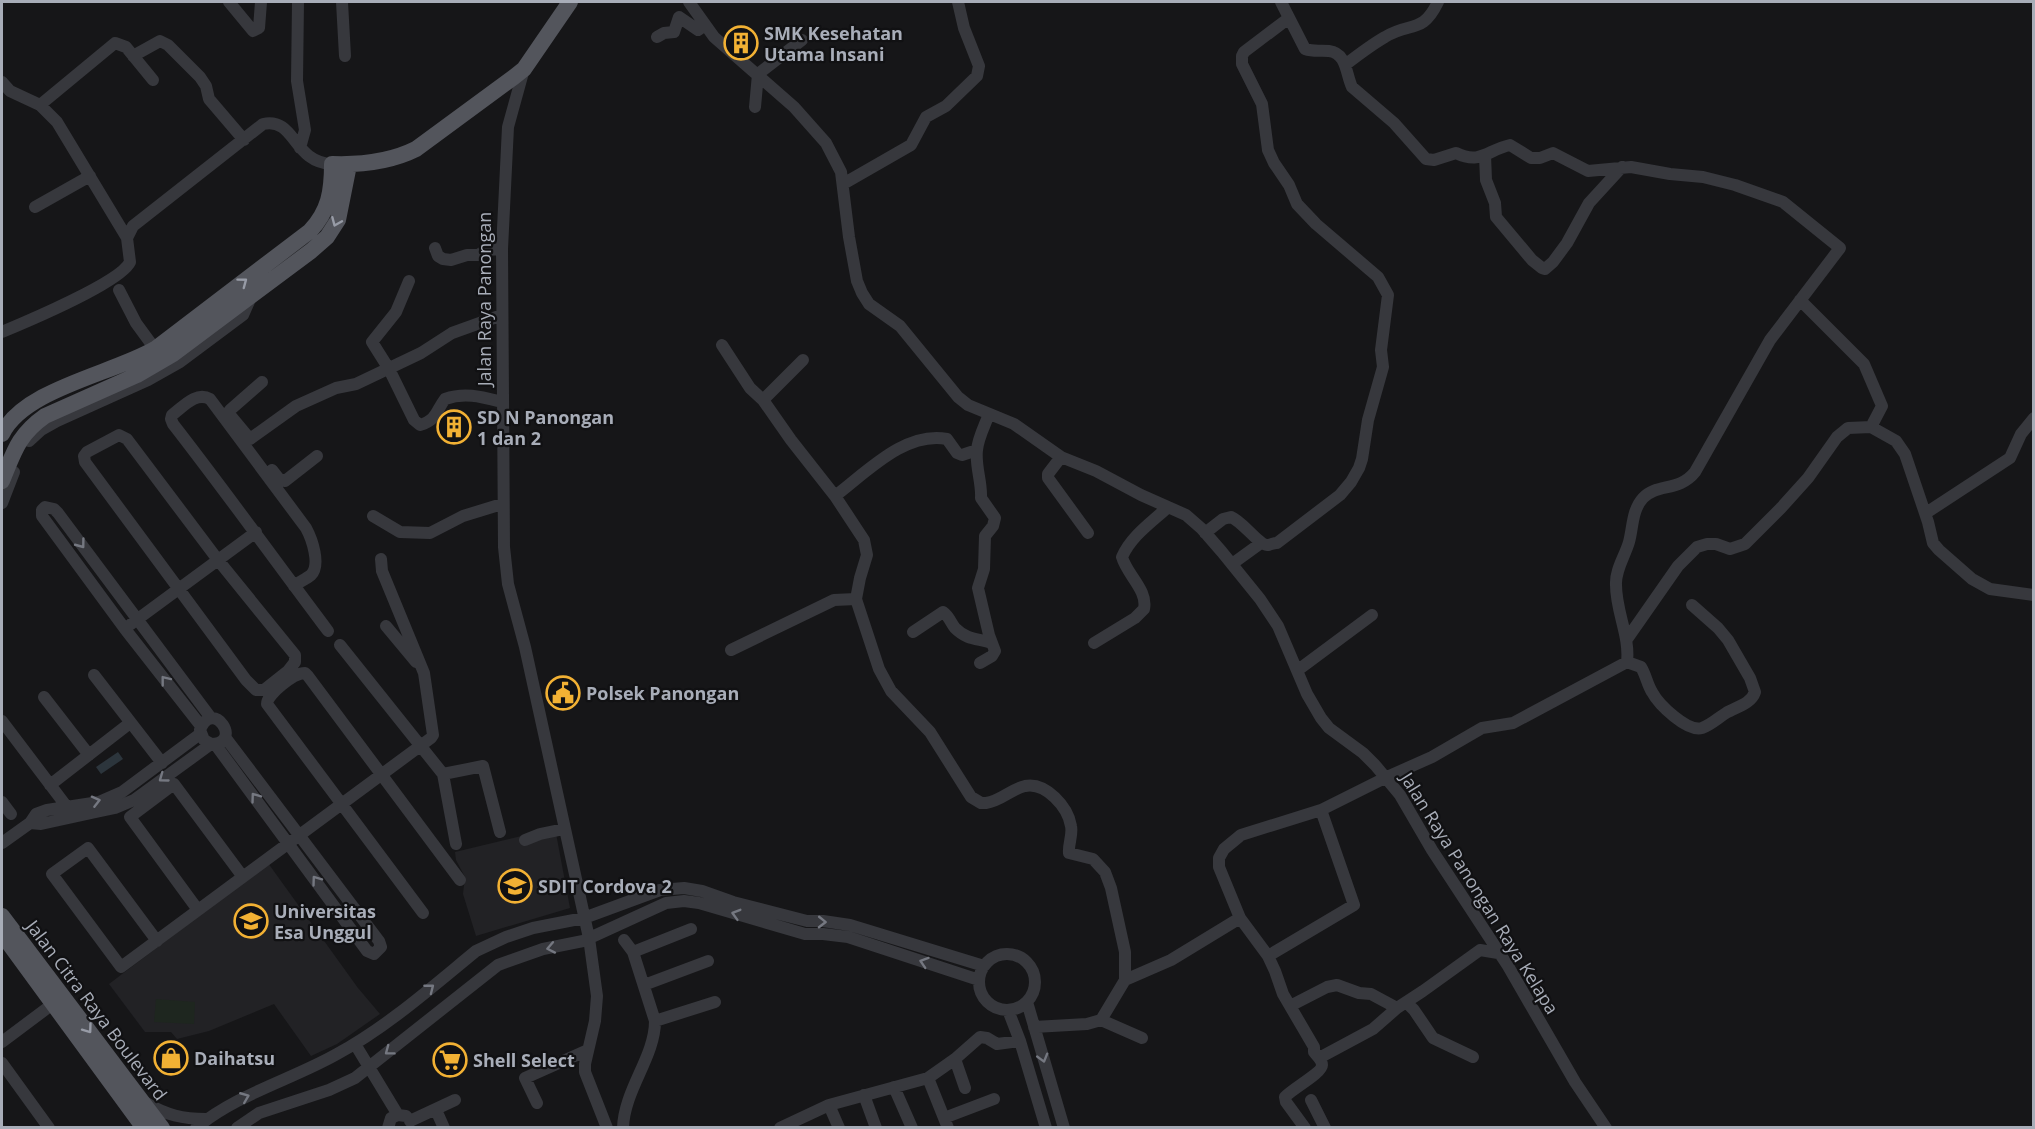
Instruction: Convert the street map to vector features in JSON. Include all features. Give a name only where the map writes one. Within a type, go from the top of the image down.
[{"type":"main road","points":[[340,165],[392,159],[416,149],[511,88],[570,2]]},
{"type":"main road","points":[[2,481],[27,430],[39,426],[45,416],[85,403],[133,382],[177,357],[220,326],[251,297],[311,251],[333,229],[338,220],[345,193],[340,165]]},
{"type":"main road","points":[[4,428],[16,414],[27,406],[76,379],[138,359],[310,231],[326,209],[340,165]]},
{"type":"main road","name":"Jalan Citra Raya Boulevard","points":[[2,916],[59,1000],[100,1075],[144,1128]]},
{"type":"main road","name":"Jalan Citra Raya Boulevard","points":[[2,934],[59,1000],[162,1128]]},
{"type":"street","points":[[229,2],[253,31],[259,28],[261,2]]},
{"type":"street","points":[[298,2],[297,81],[305,130],[300,148]]},
{"type":"street","points":[[342,2],[345,56]]},
{"type":"street","name":"Jalan Raya Panongan Raya Kelapa","points":[[689,2],[705,26],[729,51],[794,107],[826,143],[835,158],[843,184],[849,237],[862,293],[869,304],[900,326],[958,397],[968,405],[1014,424],[1061,457],[1096,471],[1186,515],[1232,564],[1273,617],[1283,635],[1307,694],[1325,723],[1363,753],[1387,777],[1498,953],[1575,1082],[1606,1128]]},
{"type":"street","points":[[843,184],[908,148],[916,138],[926,117],[946,106],[977,76],[979,66],[964,28],[958,2]]},
{"type":"street","points":[[1281,2],[1305,49],[1314,52],[1334,52],[1341,57],[1348,80],[1358,94],[1394,123],[1426,159],[1434,160],[1456,153],[1471,159],[1510,145],[1531,158],[1540,158],[1553,153],[1588,171],[1622,166],[1720,181],[1783,202],[1840,248],[1770,340],[1695,472],[1687,481],[1677,486],[1649,493],[1637,507],[1629,541],[1616,579],[1618,603],[1627,639],[1627,662]]},
{"type":"street","points":[[1345,65],[1386,36],[1422,24],[1438,2]]},
{"type":"street","points":[[657,37],[662,33],[674,32],[679,17],[698,30],[705,26]]},
{"type":"street","points":[[1205,533],[1223,519],[1232,517],[1261,543],[1267,545],[1277,543],[1340,495],[1356,474],[1362,459],[1368,420],[1382,371],[1381,350],[1388,302],[1385,288],[1378,277],[1316,224],[1297,204],[1289,184],[1268,150],[1262,104],[1242,64],[1242,56],[1249,48],[1289,18]]},
{"type":"street","points":[[755,107],[758,74],[802,40]]},
{"type":"street","points":[[133,56],[160,41],[168,45],[204,82],[209,99],[244,140]]},
{"type":"street","points":[[40,105],[115,43],[126,47],[153,80]]},
{"type":"street","points":[[2,82],[10,91],[40,105],[57,122],[127,238],[130,262],[120,273],[62,305],[2,332]]},
{"type":"street","name":"Jalan Raya Panongan","points":[[511,88],[502,249],[502,504],[508,584],[525,647],[589,938],[597,996],[595,1022],[585,1064],[587,1079],[607,1128]]},
{"type":"street","points":[[127,238],[133,226],[263,124],[278,124],[289,132],[300,148],[316,162],[340,165]]},
{"type":"street","points":[[1485,155],[1486,180],[1495,203],[1496,217],[1532,260],[1545,269],[1567,243],[1589,203],[1622,166]]},
{"type":"street","points":[[35,207],[90,176]]},
{"type":"street","points":[[435,248],[438,256],[447,260],[478,255],[486,250],[502,249]]},
{"type":"street","points":[[409,281],[396,312],[372,342],[389,369],[414,420],[420,425],[436,416],[445,399],[456,395],[472,395],[502,402]]},
{"type":"street","points":[[119,290],[136,323],[153,346]]},
{"type":"street","points":[[1800,300],[1864,364],[1882,406],[1871,427]]},
{"type":"street","points":[[250,439],[296,406],[336,388],[351,386],[389,369],[452,333],[502,315]]},
{"type":"street","points":[[722,345],[750,388],[764,399],[791,440],[860,532],[867,549],[866,564],[860,578],[856,599],[884,681],[899,701],[930,732],[971,797],[981,803],[987,803],[998,800],[1020,788],[1032,786],[1050,794],[1061,806],[1071,824],[1069,854],[1093,859],[1109,880],[1125,952],[1125,980],[1101,1020],[1087,1024],[1034,1027]]},
{"type":"street","points":[[764,399],[803,360]]},
{"type":"street","points":[[262,382],[230,410],[230,415],[276,476],[283,481],[317,456]]},
{"type":"street","points":[[294,586],[314,570],[314,552],[306,528],[210,399],[198,396],[172,415],[171,419],[256,532],[294,586],[328,631]]},
{"type":"street","points":[[980,663],[994,653],[978,588],[984,569],[985,536],[993,526],[995,518],[981,498],[977,450],[989,414]]},
{"type":"street","points":[[1926,513],[2010,458],[2021,434],[2034,418]]},
{"type":"street","points":[[1627,639],[1678,566],[1698,547],[1707,544],[1716,544],[1730,549],[1745,544],[1808,478],[1837,437],[1848,428],[1871,427],[1896,441],[1905,454],[1926,513],[1933,543],[1939,550],[1972,579],[1990,588],[2034,595]]},
{"type":"street","points":[[119,435],[127,439],[218,560],[295,655],[295,662],[288,671],[264,690],[256,690],[252,686],[178,590],[85,462],[84,456],[87,452],[119,435]]},
{"type":"street","points":[[835,496],[886,457],[915,441],[938,437],[948,439],[957,453],[962,455],[977,450]]},
{"type":"street","points":[[2,502],[16,455]]},
{"type":"street","points":[[1061,457],[1048,477],[1088,533]]},
{"type":"street","points":[[373,516],[400,532],[430,533],[475,511],[502,504]]},
{"type":"street","points":[[204,726],[125,629],[42,516],[42,510],[45,507],[54,509],[58,513],[137,620],[204,726],[204,740],[217,742],[300,836],[379,941],[381,948],[379,951],[374,954],[367,951],[217,742]]},
{"type":"street","points":[[1094,643],[1123,626],[1144,609],[1143,596],[1125,567],[1122,557],[1125,550],[1146,526],[1168,507]]},
{"type":"street","points":[[125,629],[256,532]]},
{"type":"street","points":[[1232,564],[1261,543]]},
{"type":"street","points":[[157,941],[88,848],[52,874],[121,967],[157,941],[243,877],[300,836],[421,746],[432,735],[424,673],[382,571],[381,560]]},
{"type":"street","points":[[731,650],[834,600],[856,599]]},
{"type":"street","points":[[1305,1128],[1284,1098],[1291,1090],[1320,1071],[1322,1067],[1314,1052],[1314,1047],[1283,994],[1268,956],[1240,918],[1219,867],[1219,858],[1224,849],[1241,835],[1321,810],[1432,757],[1482,728],[1513,723],[1627,662],[1641,667],[1658,702],[1683,723],[1691,727],[1707,726],[1750,700],[1755,692],[1733,648],[1718,628],[1692,605]]},
{"type":"street","points":[[913,632],[943,612],[955,628],[965,635],[975,640],[992,643]]},
{"type":"street","points":[[1298,670],[1372,615]]},
{"type":"street","points":[[386,626],[424,673]]},
{"type":"street","points":[[340,645],[442,774],[456,844]]},
{"type":"street","points":[[423,913],[267,704],[268,698],[275,690],[300,673],[305,673],[460,880]]},
{"type":"street","points":[[94,675],[162,763]]},
{"type":"street","points":[[44,697],[89,754]]},
{"type":"street","points":[[2,843],[30,823],[36,814],[99,802],[122,792],[162,763],[204,726],[218,719],[223,723],[226,730],[217,742],[134,800],[115,808],[41,824],[30,823]]},
{"type":"street","points":[[2,721],[67,807]]},
{"type":"street","points":[[50,785],[130,723]]},
{"type":"street","points":[[442,774],[483,766],[500,832]]},
{"type":"street","points":[[198,910],[130,817],[174,784],[243,877]]},
{"type":"street","points":[[2,802],[11,814]]},
{"type":"street","points":[[1268,956],[1354,905],[1321,810]]},
{"type":"street","points":[[525,840],[564,829]]},
{"type":"street","points":[[196,1128],[230,1103],[320,1064],[355,1044],[476,951],[487,945],[532,928],[584,918],[660,890],[684,888],[702,891],[807,921],[829,921],[849,931],[979,980]]},
{"type":"street","points":[[237,1128],[267,1110],[346,1082],[369,1067],[498,965],[543,949],[589,938],[666,903],[684,901],[699,903],[805,934],[849,931],[984,966]]},
{"type":"street","points":[[1125,980],[1171,960],[1240,918]]},
{"type":"street","points":[[633,952],[691,929]]},
{"type":"street","points":[[623,1128],[625,1112],[633,1088],[653,1041],[655,1021],[633,952],[624,940]]},
{"type":"street","points":[[1319,1058],[1373,1029],[1401,1005],[1480,950],[1498,953]]},
{"type":"street","points":[[1012,955],[1026,962],[1035,982],[1027,1002],[1021,1007],[1008,1010],[996,1008],[986,1000],[979,980],[984,966],[990,960],[1012,955]]},
{"type":"street","points":[[644,985],[708,961]]},
{"type":"street","points":[[1290,1006],[1327,987],[1336,985],[1359,993],[1371,994],[1414,1010],[1433,1038],[1473,1057]]},
{"type":"street","points":[[2,1042],[59,1000]]},
{"type":"street","points":[[655,1021],[715,1002]]},
{"type":"street","points":[[1027,1002],[1064,1128]]},
{"type":"street","points":[[1008,1010],[1020,1041],[1046,1128]]},
{"type":"street","points":[[1101,1020],[1142,1038]]},
{"type":"street","points":[[780,1128],[801,1123],[829,1105],[928,1078],[980,1037],[997,1044],[1020,1041]]},
{"type":"street","points":[[355,1044],[398,1114],[405,1116],[411,1124],[455,1100]]},
{"type":"street","points":[[537,1103],[525,1078],[588,1050]]},
{"type":"street","points":[[955,1059],[965,1088]]},
{"type":"street","points":[[2,1063],[49,1128]]},
{"type":"street","points":[[928,1078],[946,1123],[994,1099]]},
{"type":"street","points":[[894,1087],[912,1128]]},
{"type":"street","points":[[864,1095],[876,1128]]},
{"type":"street","points":[[140,1099],[170,1115],[206,1119]]},
{"type":"street","points":[[1311,1100],[1325,1128]]},
{"type":"street","points":[[829,1105],[839,1128]]},
{"type":"street","points":[[436,1110],[444,1128]]},
{"type":"street","points":[[388,1128],[391,1118],[398,1114]]},
{"type":"shaded area","points":[[118,752],[123,759],[101,774],[96,767]]},
{"type":"shaded area","name":"SDIT Cordova 2","points":[[555,828],[570,908],[476,936],[463,894],[465,877],[456,860],[455,852]]},
{"type":"shaded area","name":"Universitas Esa Unggul","points":[[268,863],[358,988],[380,1014],[337,1044],[311,1056],[274,1004],[209,1031],[177,1039],[171,1032],[145,1032],[109,984]]},
{"type":"shaded area","points":[[156,999],[195,1002],[194,1024],[154,1022]]},
{"type":"place","name":"SMK Kesehatan Utama Insani","points":[[741,43]]},
{"type":"place","name":"SD N Panongan 1 dan 2","points":[[454,427]]},
{"type":"place","name":"Polsek Panongan","points":[[563,693]]},
{"type":"place","name":"SDIT Cordova 2","points":[[515,886]]},
{"type":"place","name":"Universitas Esa Unggul","points":[[251,921]]},
{"type":"place","name":"Daihatsu","points":[[171,1058]]},
{"type":"place","name":"Shell Select","points":[[450,1060]]}]
